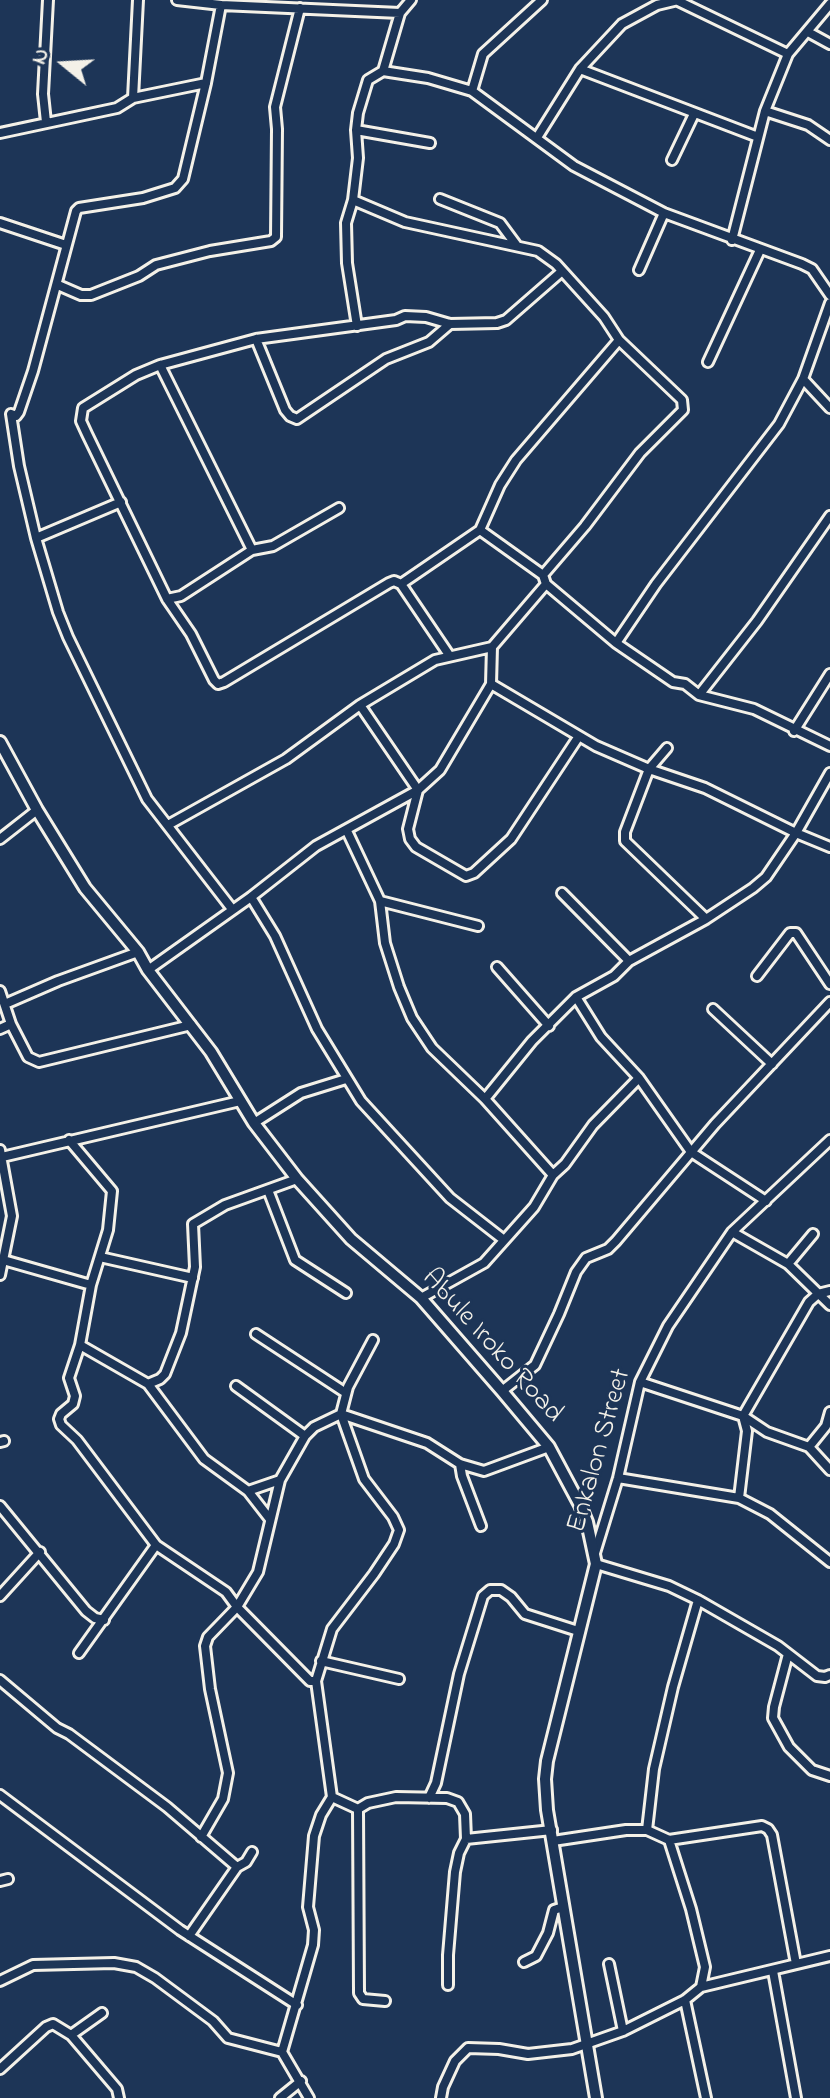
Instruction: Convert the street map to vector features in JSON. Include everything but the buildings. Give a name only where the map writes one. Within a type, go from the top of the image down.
[{"type":"street","points":[[46,122],[43,94],[48,0]]},
{"type":"street","points":[[133,98],[138,0]]},
{"type":"street","points":[[177,0],[221,5],[400,13]]},
{"type":"street","points":[[383,71],[400,13],[411,0]]},
{"type":"street","points":[[472,91],[483,54],[542,0]]},
{"type":"street","points":[[538,136],[580,69],[622,24],[657,5],[678,1],[788,54]]},
{"type":"street","points":[[732,240],[765,111],[788,54],[830,4]]},
{"type":"street","points":[[0,411],[16,416],[22,403],[79,208],[143,198],[179,184],[206,83],[221,5]]},
{"type":"street","points":[[58,285],[81,295],[91,295],[139,276],[156,265],[210,251],[271,241],[276,237],[275,107],[300,8]]},
{"type":"street","points":[[808,32],[830,44]]},
{"type":"street","points":[[580,69],[758,137]]},
{"type":"street","points":[[357,326],[346,223],[353,200],[358,158],[358,113],[368,80],[383,71],[428,78],[472,91],[538,136],[574,166],[664,213],[812,269],[830,295]]},
{"type":"street","points":[[0,133],[117,108],[133,98],[206,83]]},
{"type":"street","points":[[765,111],[808,125],[830,140]]},
{"type":"street","points":[[672,160],[694,114]]},
{"type":"street","points":[[356,130],[430,143]]},
{"type":"street","points":[[440,199],[500,223],[517,246]]},
{"type":"street","points":[[148,970],[251,897],[316,846],[418,790],[440,770],[491,684],[492,647],[640,453],[683,410],[682,400],[619,340],[604,317],[556,264],[538,251],[405,222],[353,200]]},
{"type":"street","points":[[639,270],[664,213]]},
{"type":"street","points":[[0,223],[66,245]]},
{"type":"street","points":[[708,362],[760,250]]},
{"type":"street","points":[[449,655],[401,584],[394,581],[218,684],[191,634],[167,599],[81,421],[83,408],[136,375],[160,365],[256,339],[396,320],[405,316],[426,317],[450,324],[486,324],[506,320],[561,272]]},
{"type":"street","points":[[616,643],[656,584],[779,424],[803,379],[830,303]]},
{"type":"street","points":[[256,339],[285,410],[297,419],[386,359],[429,342],[450,324]]},
{"type":"street","points":[[401,584],[480,530],[500,485],[516,460],[619,340]]},
{"type":"street","points":[[160,365],[252,550]]},
{"type":"street","points":[[803,379],[830,408]]},
{"type":"street","points":[[11,414],[19,466],[36,538],[68,637],[147,799],[232,909]]},
{"type":"street","points":[[36,538],[121,502]]},
{"type":"street","points":[[167,599],[181,596],[252,550],[273,546],[339,508]]},
{"type":"street","points":[[699,695],[757,621],[830,516]]},
{"type":"street","points":[[480,530],[544,579],[616,643],[673,682],[685,684],[699,695],[754,709],[830,746]]},
{"type":"street","points":[[168,825],[286,759],[360,705],[435,660],[492,647]]},
{"type":"street","points":[[794,731],[830,674]]},
{"type":"street","points":[[491,684],[596,746],[649,769],[705,788],[830,847]]},
{"type":"street","points":[[360,705],[418,790],[408,829],[410,839],[416,847],[454,872],[466,876],[474,873],[511,839],[579,736]]},
{"type":"street","name":"Abule Iroko Road","points":[[0,742],[85,888],[138,952],[148,970],[191,1025],[254,1123],[297,1179],[351,1239],[421,1298],[549,1447],[580,1505],[595,1558]]},
{"type":"street","points":[[667,748],[649,769],[625,832],[625,841],[706,919]]},
{"type":"street","points":[[485,1099],[532,1041],[576,997],[614,976],[629,961],[706,919],[766,877],[796,833],[830,773]]},
{"type":"street","points":[[0,839],[37,810]]},
{"type":"street","points":[[347,831],[380,901],[385,943],[412,1018],[432,1048],[485,1099],[553,1175]]},
{"type":"street","points":[[562,893],[629,961]]},
{"type":"street","points":[[251,897],[275,936],[297,989],[361,1101],[450,1198],[504,1240]]},
{"type":"street","points":[[380,901],[478,926]]},
{"type":"street","points":[[757,976],[790,933],[796,933],[830,984]]},
{"type":"street","points":[[5,1004],[138,952]]},
{"type":"street","points":[[497,967],[549,1026]]},
{"type":"street","points":[[0,991],[11,1024],[28,1057],[39,1062],[191,1025]]},
{"type":"street","points":[[576,997],[601,1037],[639,1078],[691,1152],[766,1201]]},
{"type":"street","points":[[502,1391],[535,1365],[576,1272],[586,1258],[608,1249],[616,1241],[691,1152],[830,1002]]},
{"type":"street","points":[[713,1009],[772,1064]]},
{"type":"street","points":[[0,1029],[11,1024]]},
{"type":"street","points":[[421,1298],[484,1263],[534,1207],[553,1175],[565,1164],[593,1125],[639,1078]]},
{"type":"street","points":[[254,1123],[301,1093],[346,1079]]},
{"type":"street","points":[[0,1275],[12,1216],[1,1154],[240,1101]]},
{"type":"street","points":[[69,1140],[112,1191],[108,1230],[91,1285],[80,1345],[68,1383],[75,1396],[73,1404],[61,1414],[61,1425],[77,1440],[156,1545],[226,1592],[310,1681],[316,1681]]},
{"type":"street","name":"Enkalon Street","points":[[595,1558],[618,1478],[640,1382],[680,1308],[732,1232],[830,1140]]},
{"type":"street","points":[[148,1384],[160,1379],[181,1333],[193,1278],[193,1224],[225,1205],[297,1179]]},
{"type":"street","points":[[268,1190],[295,1260],[346,1293]]},
{"type":"street","points":[[732,1232],[788,1264],[830,1305]]},
{"type":"street","points":[[788,1264],[813,1234]]},
{"type":"street","points":[[100,1257],[193,1278]]},
{"type":"street","points":[[2,1259],[91,1285]]},
{"type":"street","points":[[739,1498],[747,1431],[743,1416],[809,1302],[818,1294],[830,1291]]},
{"type":"street","points":[[256,1334],[346,1393]]},
{"type":"street","points":[[282,2052],[313,1945],[314,1930],[308,1907],[314,1836],[321,1815],[332,1797],[316,1681],[332,1629],[387,1554],[399,1530],[393,1517],[364,1479],[341,1414],[346,1393],[373,1340]]},
{"type":"street","points":[[80,1345],[148,1384],[204,1459],[248,1491],[269,1518]]},
{"type":"street","points":[[640,1382],[743,1416],[767,1432],[809,1447],[830,1470]]},
{"type":"street","points":[[236,1386],[305,1436]]},
{"type":"street","points":[[809,1447],[826,1426],[830,1412]]},
{"type":"street","points":[[201,1837],[223,1799],[228,1773],[210,1689],[205,1646],[208,1637],[237,1607],[258,1572],[280,1480],[305,1436],[314,1427],[341,1414],[427,1443],[460,1464],[484,1471],[549,1447]]},
{"type":"street","points":[[460,1464],[481,1526]]},
{"type":"street","points":[[618,1478],[739,1498],[770,1514],[830,1562]]},
{"type":"street","points":[[248,1491],[280,1480]]},
{"type":"street","points":[[0,1506],[86,1611],[104,1620]]},
{"type":"street","points":[[79,1653],[156,1545]]},
{"type":"street","points":[[0,1596],[40,1552]]},
{"type":"street","points":[[596,2098],[547,1810],[547,1761],[595,1558],[698,1600],[742,1623],[817,1676],[830,1675]]},
{"type":"street","points":[[429,1798],[436,1783],[459,1674],[483,1596],[490,1590],[501,1590],[525,1614],[578,1631]]},
{"type":"street","points":[[647,1830],[654,1769],[698,1600]]},
{"type":"street","points":[[788,1654],[773,1718],[789,1747],[812,1770],[830,1776]]},
{"type":"street","points":[[321,1661],[399,1679]]},
{"type":"street","points":[[0,1680],[57,1728],[167,1807],[237,1867]]},
{"type":"street","points":[[436,1783],[447,1798]]},
{"type":"street","points":[[0,1795],[189,1936],[297,2005]]},
{"type":"street","points":[[332,1797],[358,1809]]},
{"type":"street","points":[[358,1809],[368,1803],[396,1797],[447,1798],[458,1802],[465,1814],[466,1839],[455,1872],[448,1985]]},
{"type":"street","points":[[358,1809],[359,1993],[363,1999],[385,2001]]},
{"type":"street","points":[[466,1839],[647,1830],[669,1840],[762,1826],[772,1835],[796,1964]]},
{"type":"street","points":[[669,1840],[705,1967],[701,1987]]},
{"type":"street","points":[[189,1936],[237,1867],[246,1862],[252,1852]]},
{"type":"street","points":[[524,1962],[536,1956],[548,1933],[554,1910],[563,1907]]},
{"type":"street","points":[[441,2098],[455,2061],[468,2048],[528,2054],[587,2045],[685,2000],[701,1987],[830,1956]]},
{"type":"street","points":[[0,1981],[33,1965],[114,1963],[136,1967],[213,2021],[228,2038],[282,2052],[309,2098]]},
{"type":"street","points":[[609,1964],[623,2031]]},
{"type":"street","points":[[773,1971],[796,2098]]},
{"type":"street","points":[[685,2000],[706,2098]]},
{"type":"street","points":[[71,2035],[102,2013]]},
{"type":"street","points":[[0,2069],[53,2024],[71,2035],[117,2089],[119,2098]]},
{"type":"street","points":[[280,2098],[301,2081]]}]
